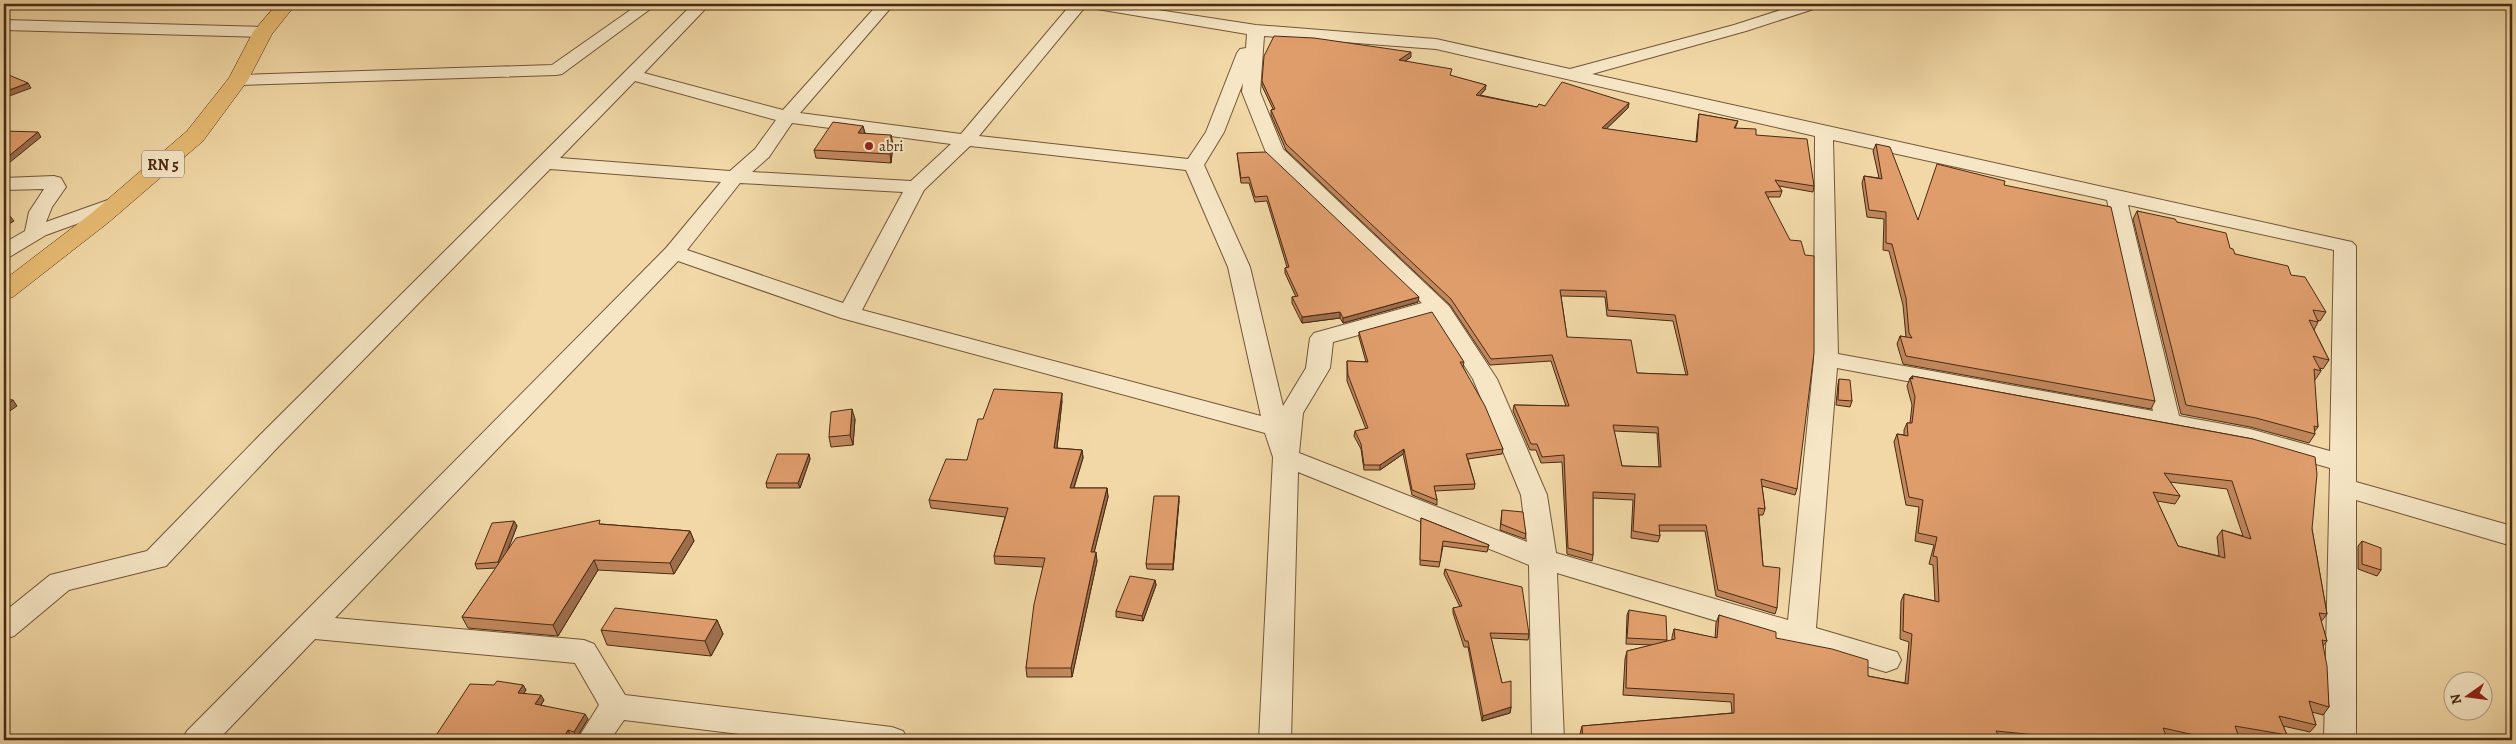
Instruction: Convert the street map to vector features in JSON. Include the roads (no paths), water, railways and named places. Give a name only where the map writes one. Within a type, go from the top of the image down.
[{"type":"main road","name":"RN 5","points":[[4,292],[119,202],[195,136],[238,80],[263,32],[286,4]]},
{"type":"street","points":[[238,80],[556,70],[649,4]]},
{"type":"street","points":[[4,628],[60,582],[156,559],[276,434],[702,4]]},
{"type":"street","points":[[198,740],[674,252],[735,177],[762,153],[787,117],[886,4]]},
{"type":"street","points":[[849,313],[916,187],[966,140],[1079,4]]},
{"type":"street","points":[[1090,4],[1256,30],[1436,44],[1824,132],[2345,246],[2340,740]]},
{"type":"street","points":[[1571,75],[1740,28],[1814,4]]},
{"type":"street","points":[[4,25],[263,32]]},
{"type":"street","points":[[1194,164],[1215,132],[1256,30]]},
{"type":"street","points":[[1256,30],[1251,92],[1274,151],[1438,306],[1485,379],[1534,495],[1543,559],[1548,740]]},
{"type":"street","points":[[632,75],[787,117],[966,140],[1194,164]]},
{"type":"street","points":[[1801,635],[1826,359],[1824,132]]},
{"type":"street","points":[[545,163],[735,177],[916,187]]},
{"type":"street","points":[[1194,164],[1239,266],[1276,428],[1286,457],[1543,559],[1886,660]]},
{"type":"street","points":[[5,185],[54,182],[56,187],[43,202],[35,220],[34,229],[39,231]]},
{"type":"street","points":[[2116,196],[2168,423]]},
{"type":"street","points":[[4,252],[39,231],[119,202]]},
{"type":"street","points":[[674,252],[849,313],[1276,428]]},
{"type":"street","points":[[1275,740],[1286,457],[1291,413],[1318,368],[1322,338],[1438,306]]},
{"type":"street","points":[[1826,359],[2263,440],[2343,475],[2512,536]]},
{"type":"street","points":[[308,627],[584,652],[616,706]]},
{"type":"street","points":[[593,740],[616,706]]},
{"type":"street","points":[[616,706],[892,740]]},
{"type":"place","name":"abri","points":[[869,146]]}]
